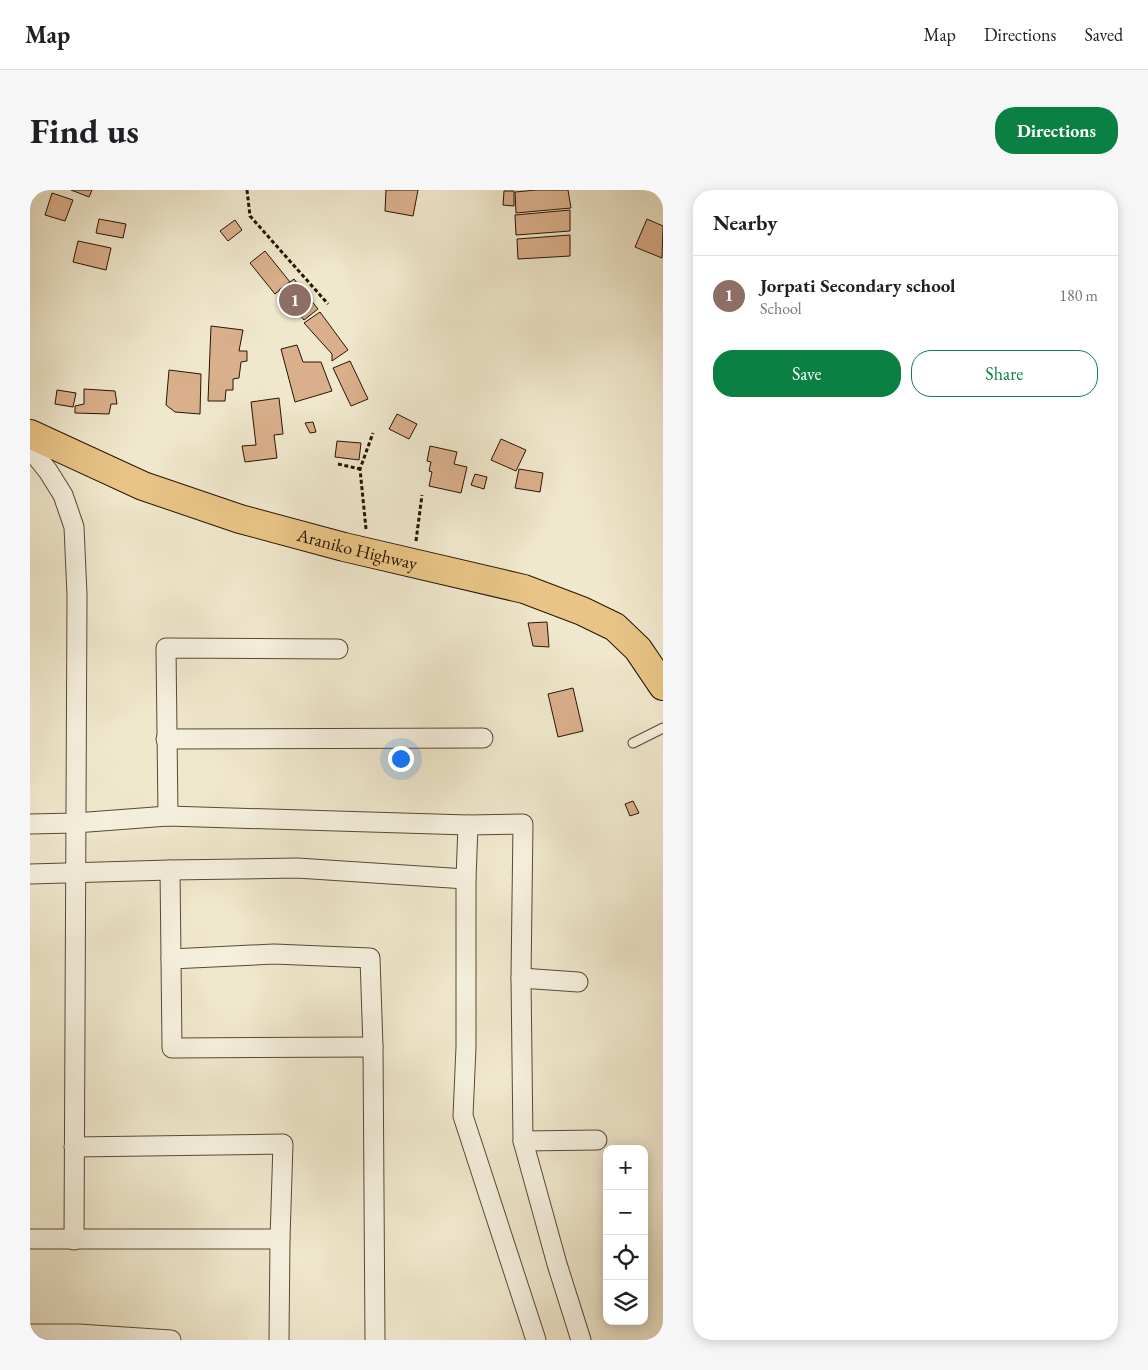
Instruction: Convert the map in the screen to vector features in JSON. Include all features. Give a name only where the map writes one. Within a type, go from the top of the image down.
[{"type":"highway","name":"Araniko Highway","points":[[30,434],[143,486],[240,519],[408,563],[524,589],[582,611],[615,627],[638,649],[663,686]]},
{"type":"street","points":[[30,443],[36,456],[63,494],[74,527],[77,595],[74,1240]]},
{"type":"street","points":[[168,816],[166,648],[338,650]]},
{"type":"street","points":[[166,739],[484,738]]},
{"type":"street","points":[[30,824],[75,824],[168,816],[468,825],[523,824],[521,978],[523,1141],[556,1264],[581,1340]]},
{"type":"street","points":[[468,825],[466,879],[466,1047],[462,1116],[536,1340]]},
{"type":"street","points":[[30,874],[298,868],[466,879]]},
{"type":"street","points":[[170,870],[172,1048],[373,1047]]},
{"type":"street","points":[[171,959],[274,954],[370,958],[373,1047],[375,1340]]},
{"type":"street","points":[[521,978],[578,982]]},
{"type":"street","points":[[523,1141],[597,1140]]},
{"type":"street","points":[[74,1147],[283,1144],[279,1340]]},
{"type":"street","points":[[30,1239],[280,1239]]},
{"type":"street","points":[[30,1334],[171,1340]]},
{"type":"lane","points":[[633,743],[663,728]]},
{"type":"path","points":[[247,190],[250,216],[328,304]]},
{"type":"path","points":[[368,552],[360,469],[373,432]]},
{"type":"path","points":[[338,464],[360,469]]},
{"type":"path","points":[[408,563],[415,543],[422,495]]},
{"type":"building","points":[[71,190],[92,190],[89,197]]},
{"type":"building","points":[[386,190],[418,190],[413,216],[385,211]]},
{"type":"building","points":[[568,190],[571,208],[516,213],[515,192]]},
{"type":"building","points":[[504,191],[514,191],[514,206],[503,205]]},
{"type":"building","points":[[52,193],[73,200],[65,221],[45,215]]},
{"type":"building","points":[[570,210],[570,231],[516,235],[515,215]]},
{"type":"building","points":[[99,219],[126,224],[123,238],[96,233]]},
{"type":"building","points":[[647,219],[663,226],[662,258],[635,247]]},
{"type":"building","points":[[235,220],[242,230],[228,241],[220,231]]},
{"type":"building","points":[[570,235],[570,256],[518,259],[517,239]]},
{"type":"building","points":[[78,241],[111,248],[106,270],[73,262]]},
{"type":"building","points":[[265,251],[290,282],[275,294],[250,263]]},
{"type":"building","points":[[294,279],[318,309],[304,320],[279,290]]},
{"type":"building","points":[[320,312],[348,350],[332,361],[332,354],[304,323]]},
{"type":"building","points":[[211,326],[243,330],[239,351],[247,351],[247,361],[241,362],[239,378],[233,379],[233,390],[226,390],[225,401],[208,401]]},
{"type":"building","points":[[297,345],[303,362],[321,362],[332,391],[295,402],[281,349]]},
{"type":"building","points":[[350,361],[368,399],[351,406],[333,368]]},
{"type":"building","points":[[169,370],[201,374],[200,414],[175,412],[166,405]]},
{"type":"building","points":[[84,389],[115,391],[117,404],[111,404],[109,414],[75,413],[75,406],[84,404]]},
{"type":"building","points":[[57,390],[76,393],[73,407],[55,404]]},
{"type":"building","points":[[279,398],[283,434],[274,435],[277,458],[245,462],[242,446],[256,445],[251,402]]},
{"type":"building","points":[[397,414],[417,424],[409,439],[389,429]]},
{"type":"building","points":[[313,422],[316,432],[310,433],[305,423]]},
{"type":"building","points":[[501,439],[526,450],[516,471],[491,460]]},
{"type":"building","points":[[337,441],[361,443],[359,460],[335,457]]},
{"type":"building","points":[[430,446],[457,452],[454,464],[467,467],[461,493],[429,486],[432,472],[429,471],[431,462],[427,461]]},
{"type":"building","points":[[519,469],[543,473],[540,492],[515,488]]},
{"type":"building","points":[[475,474],[487,477],[484,489],[471,485]]},
{"type":"building","points":[[547,622],[549,647],[533,646],[528,623]]},
{"type":"building","points":[[573,688],[583,731],[558,737],[548,694]]},
{"type":"building","points":[[633,801],[639,813],[630,816],[625,804]]},
{"type":"place","name":"Jorpati Secondary school","points":[[295,300]]}]
